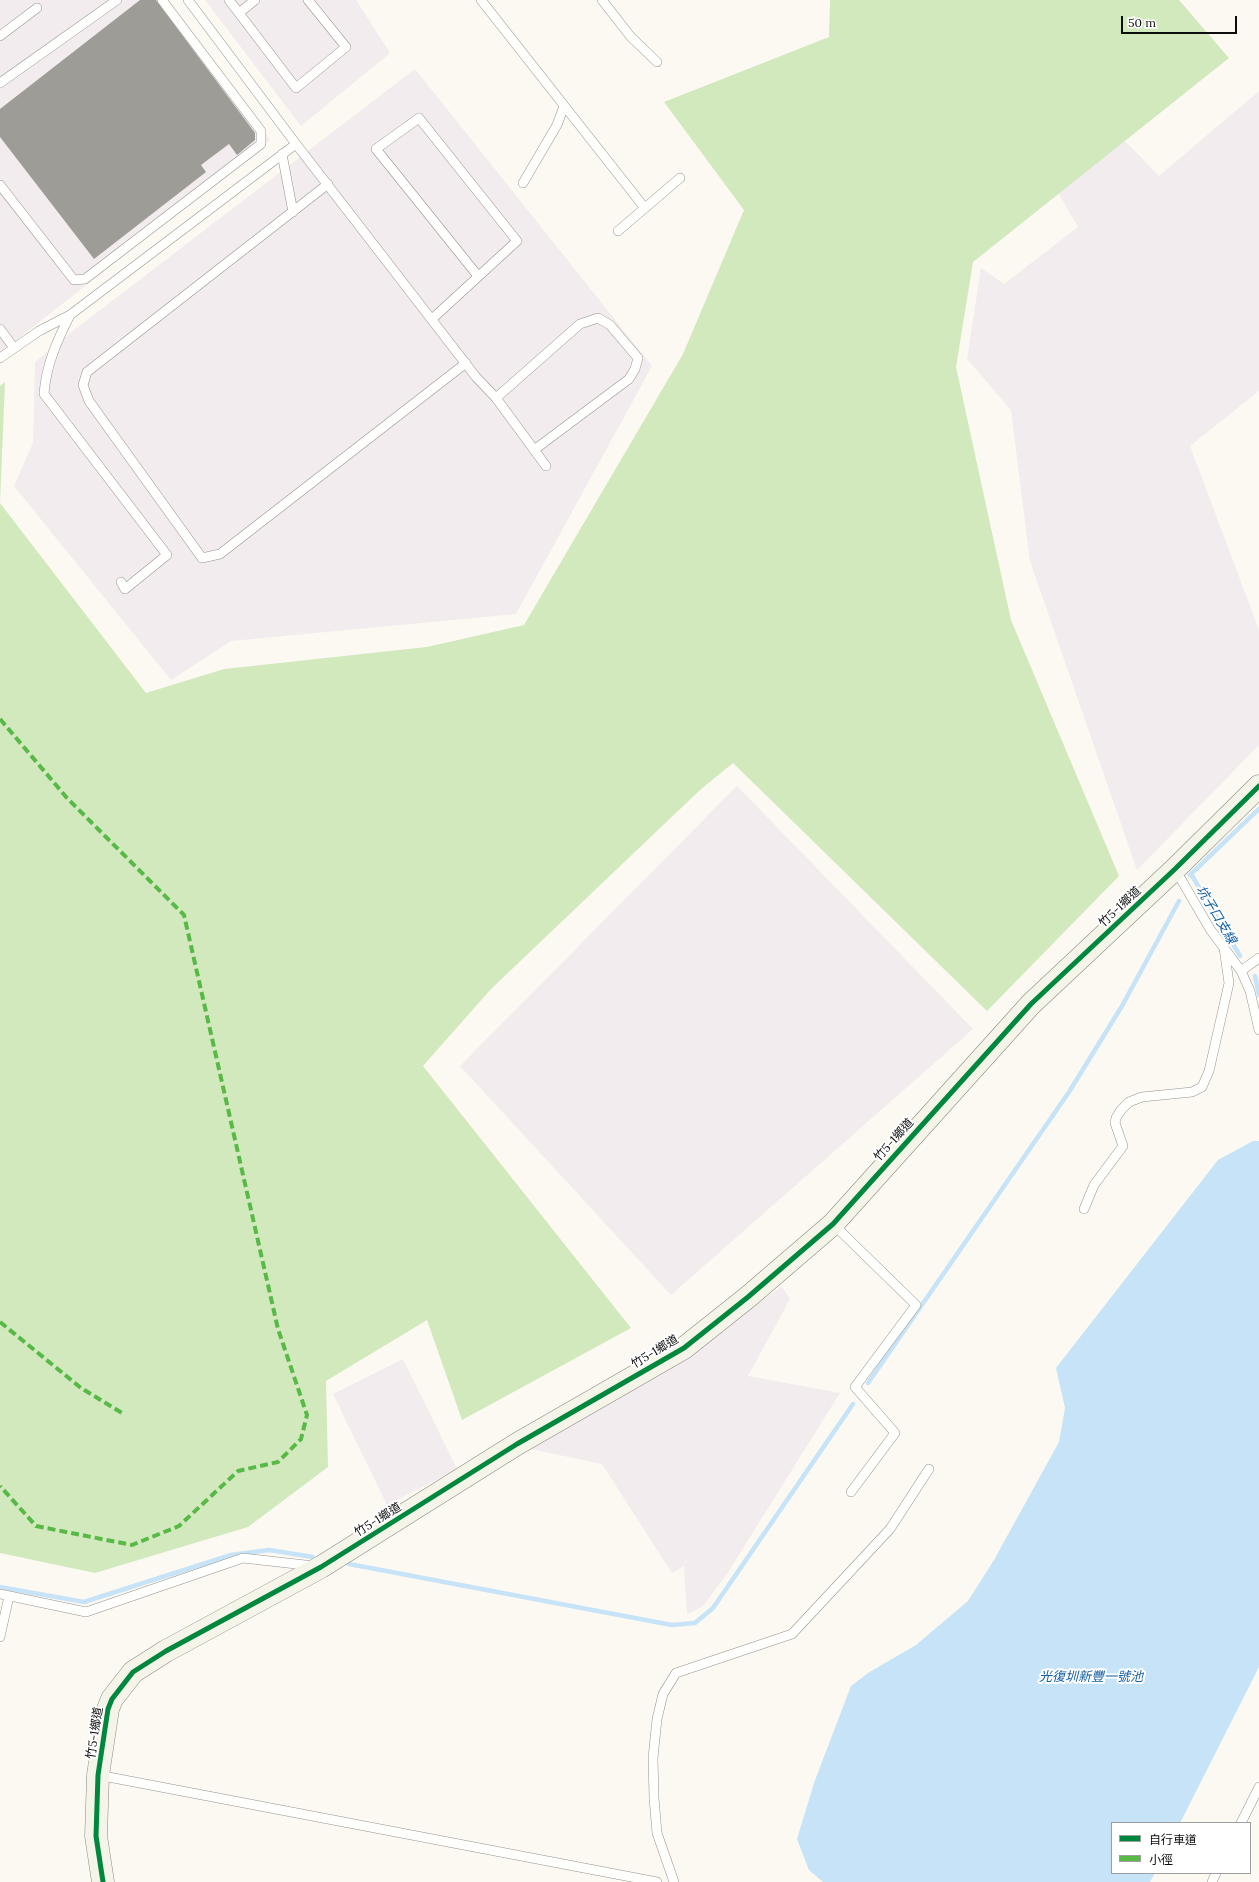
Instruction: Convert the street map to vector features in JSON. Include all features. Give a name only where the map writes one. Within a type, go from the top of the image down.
[{"type":"street","name":"竹5-1鄉道","points":[[103,1882],[96,1836],[98,1775],[108,1709],[112,1698],[134,1672],[166,1651],[321,1567],[517,1444],[684,1348],[748,1297],[833,1224],[1031,1004],[1175,869],[1259,786]]},
{"type":"lane","points":[[0,83],[117,0]]},
{"type":"lane","points":[[0,185],[74,280],[85,279],[261,144],[261,131],[162,0]]},
{"type":"lane","points":[[188,0],[296,144],[466,364],[496,398],[546,466]]},
{"type":"lane","points":[[229,0],[296,88],[346,47],[308,0]]},
{"type":"lane","points":[[239,13],[255,0]]},
{"type":"lane","points":[[602,0],[631,37],[657,62]]},
{"type":"lane","points":[[483,1],[644,207]]},
{"type":"lane","points":[[0,36],[38,8]]},
{"type":"lane","points":[[523,183],[557,125],[564,106]]},
{"type":"lane","points":[[432,319],[518,241],[418,118],[376,149],[478,276]]},
{"type":"lane","points":[[0,358],[39,331],[70,316],[296,144]]},
{"type":"lane","points":[[282,154],[293,212]]},
{"type":"lane","points":[[618,231],[644,207],[680,178]]},
{"type":"lane","points":[[328,184],[87,372],[83,385],[89,401],[202,558],[220,554],[466,364]]},
{"type":"lane","points":[[70,316],[53,350],[45,382],[44,394],[167,555],[124,589],[121,582]]},
{"type":"lane","points":[[496,398],[580,324],[598,318],[610,325],[638,358],[629,379],[534,450]]},
{"type":"lane","points":[[0,329],[14,348]]},
{"type":"lane","points":[[1175,869],[1210,929],[1241,971],[1250,991],[1259,1030]]},
{"type":"lane","points":[[1084,1209],[1094,1185],[1123,1146],[1115,1123],[1121,1110],[1130,1102],[1142,1097],[1192,1092],[1202,1087],[1209,1071],[1229,984],[1224,948]]},
{"type":"lane","points":[[1241,971],[1259,958]]},
{"type":"lane","points":[[833,1224],[916,1306],[855,1387],[894,1433],[851,1492]]},
{"type":"lane","points":[[674,1882],[657,1833],[654,1798],[653,1758],[657,1719],[663,1694],[676,1674],[792,1634],[890,1529],[929,1469]]},
{"type":"lane","points":[[0,1637],[4,1595],[86,1612],[243,1558],[321,1567]]},
{"type":"lane","points":[[98,1775],[657,1882]]},
{"type":"lane","points":[[1242,1822],[1259,1787]]},
{"type":"shaded area","points":[[0,0],[167,0],[270,140],[0,353]]},
{"type":"shaded area","points":[[205,0],[356,0],[390,53],[301,126]]},
{"type":"shaded area","points":[[415,69],[652,366],[516,614],[231,641],[171,680],[14,486],[33,443],[35,362],[78,327]]},
{"type":"shaded area","points":[[1259,91],[1259,391],[1190,446],[1259,630],[1259,745],[1137,870],[1030,561],[1011,410],[967,359],[981,268],[1004,284],[1078,227],[1038,159],[1098,124],[1129,145],[1159,176]]},
{"type":"shaded area","points":[[737,786],[973,1029],[671,1295],[460,1066]]},
{"type":"shaded area","points":[[782,1287],[790,1299],[748,1376],[840,1393],[727,1574],[702,1607],[687,1614],[684,1566],[672,1573],[602,1464],[531,1449]]},
{"type":"shaded area","points":[[403,1359],[457,1469],[387,1505],[333,1394]]},
{"type":"green space","points":[[830,0],[1179,0],[1229,58],[973,262],[956,367],[1011,620],[1119,876],[987,1011],[733,763],[700,790],[491,989],[423,1066],[631,1328],[462,1420],[427,1320],[326,1381],[328,1467],[248,1527],[95,1573],[0,1553],[0,503],[146,693],[224,669],[427,647],[524,625],[683,354],[744,210],[664,102],[829,37]]},
{"type":"green space","points":[[5,382],[0,503],[0,386]]},
{"type":"water","name":"光復圳新豐一號池","points":[[1253,1141],[1259,1141],[1259,1667],[1181,1822],[1111,1822],[1111,1874],[1154,1874],[1150,1882],[823,1882],[809,1870],[797,1839],[814,1783],[851,1686],[868,1673],[916,1645],[968,1601],[994,1560],[1059,1442],[1065,1408],[1056,1368],[1218,1160]]},
{"type":"building","points":[[140,0],[156,0],[255,133],[255,140],[237,155],[229,144],[201,165],[206,172],[94,259],[0,137],[0,109]]},
{"type":"waterway","points":[[1190,875],[1259,809]]},
{"type":"waterway","name":"坑子口支線","points":[[1191,874],[1240,956]]},
{"type":"waterway","points":[[868,1383],[1069,1092],[1122,1006],[1179,901]]},
{"type":"waterway","name":"坑子口支線","points":[[1255,976],[1259,995]]},
{"type":"waterway","points":[[349,1564],[672,1625],[695,1623],[713,1608],[853,1404]]},
{"type":"waterway","points":[[0,1587],[84,1602],[231,1555],[269,1550],[313,1557]]},
{"type":"marked path","points":[[0,719],[67,798],[184,915],[278,1329],[307,1415],[301,1439],[278,1462],[238,1471],[179,1526],[132,1545],[36,1526],[0,1486]]},
{"type":"marked path","points":[[0,1322],[81,1388],[122,1413]]},
{"type":"cycle path","points":[[103,1882],[96,1836],[98,1775],[108,1709],[112,1699],[133,1672],[166,1651],[321,1567],[517,1444],[684,1348],[748,1297],[833,1224],[1031,1004],[1175,869],[1259,786]]}]
